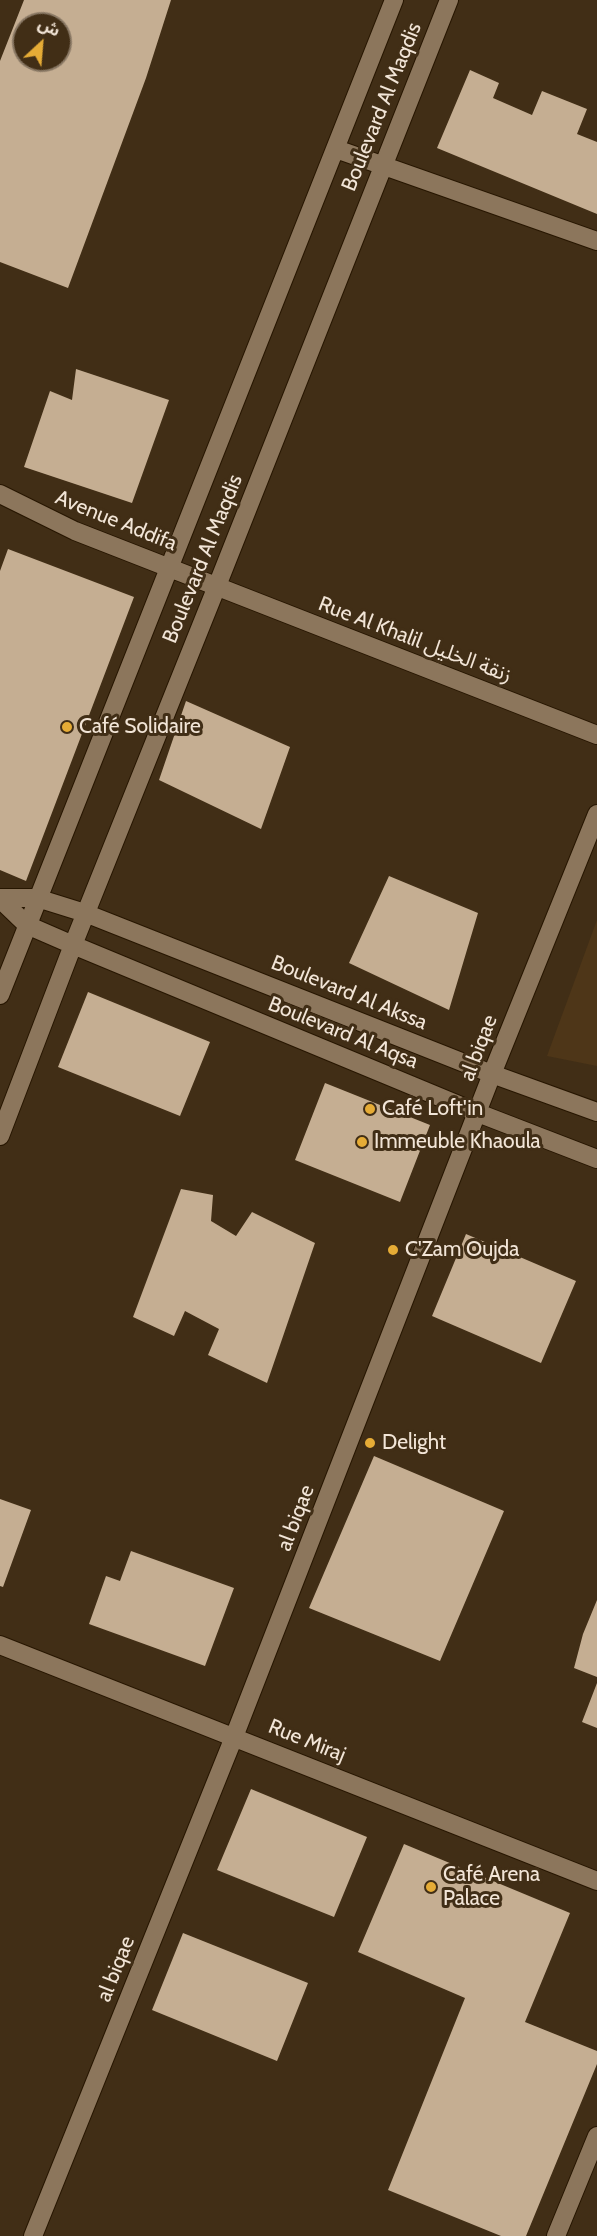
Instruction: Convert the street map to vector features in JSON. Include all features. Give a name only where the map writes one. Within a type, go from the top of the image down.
[{"type":"street","name":"Boulevard Al Maqdis","points":[[0,995],[394,0]]},
{"type":"street","name":"Boulevard Al Maqdis","points":[[0,1136],[72,945],[217,586],[448,0]]},
{"type":"street","points":[[336,148],[597,241]]},
{"type":"street","name":"Avenue Addifa","points":[[0,494],[75,531],[217,586]]},
{"type":"street","name":"Rue Al Khalil زنقة الخليل","points":[[217,586],[597,735]]},
{"type":"street","name":"al biqae","points":[[33,2236],[234,1737],[492,1074],[597,814]]},
{"type":"street","points":[[0,898],[27,925]]},
{"type":"street","name":"Boulevard Al Akssa","points":[[0,898],[37,898],[85,913],[492,1074],[597,1112]]},
{"type":"street","name":"Boulevard Al Aqsa","points":[[27,925],[478,1113],[597,1159]]},
{"type":"street","name":"Rue Miraj","points":[[0,1645],[597,1881]]},
{"type":"street","points":[[556,2236],[597,2136]]},
{"type":"shaded area","points":[[597,920],[597,1066],[547,1056]]},
{"type":"building","points":[[24,0],[171,0],[146,78],[68,288],[0,262],[0,61],[12,30],[12,72],[72,72],[72,12],[19,12]]},
{"type":"building","points":[[470,70],[499,83],[493,98],[532,115],[542,91],[587,109],[577,134],[597,142],[597,214],[437,148]]},
{"type":"building","points":[[76,369],[169,400],[132,503],[24,467],[50,391],[72,400]]},
{"type":"building","points":[[8,549],[134,597],[26,881],[0,870],[0,571]]},
{"type":"building","points":[[186,701],[290,747],[261,829],[159,780]]},
{"type":"building","points":[[389,876],[478,913],[449,1010],[349,963]]},
{"type":"building","points":[[88,992],[210,1042],[180,1116],[58,1067]]},
{"type":"building","name":"Immeuble Khaoula","points":[[325,1083],[430,1125],[400,1202],[295,1160]]},
{"type":"building","points":[[181,1189],[213,1195],[211,1221],[236,1236],[252,1212],[315,1243],[267,1383],[208,1355],[219,1329],[185,1311],[174,1336],[133,1317]]},
{"type":"building","points":[[466,1234],[576,1281],[541,1363],[432,1316]]},
{"type":"building","points":[[374,1456],[504,1511],[440,1661],[309,1608]]},
{"type":"building","points":[[0,1499],[31,1510],[3,1587],[0,1586]]},
{"type":"building","points":[[131,1551],[234,1588],[205,1666],[89,1624],[106,1576],[120,1581]]},
{"type":"building","points":[[597,1600],[597,1677],[574,1668],[583,1634]]},
{"type":"building","points":[[597,1683],[597,1728],[582,1722]]},
{"type":"building","points":[[251,1789],[367,1837],[334,1917],[217,1870]]},
{"type":"building","points":[[404,1844],[570,1913],[525,2022],[597,2051],[597,2064],[526,2236],[501,2236],[388,2190],[465,1998],[358,1952]]},
{"type":"building","points":[[183,1933],[308,1983],[277,2061],[152,2010]]},
{"type":"place","name":"Café Solidaire","points":[[67,727]]},
{"type":"place","name":"Café Loft'in","points":[[370,1109]]},
{"type":"place","name":"Immeuble Khaoula","points":[[362,1142]]},
{"type":"place","name":"C'Zam Oujda","points":[[393,1250]]},
{"type":"place","name":"Delight","points":[[370,1443]]},
{"type":"place","name":"Café Arena Palace","points":[[431,1887]]}]
